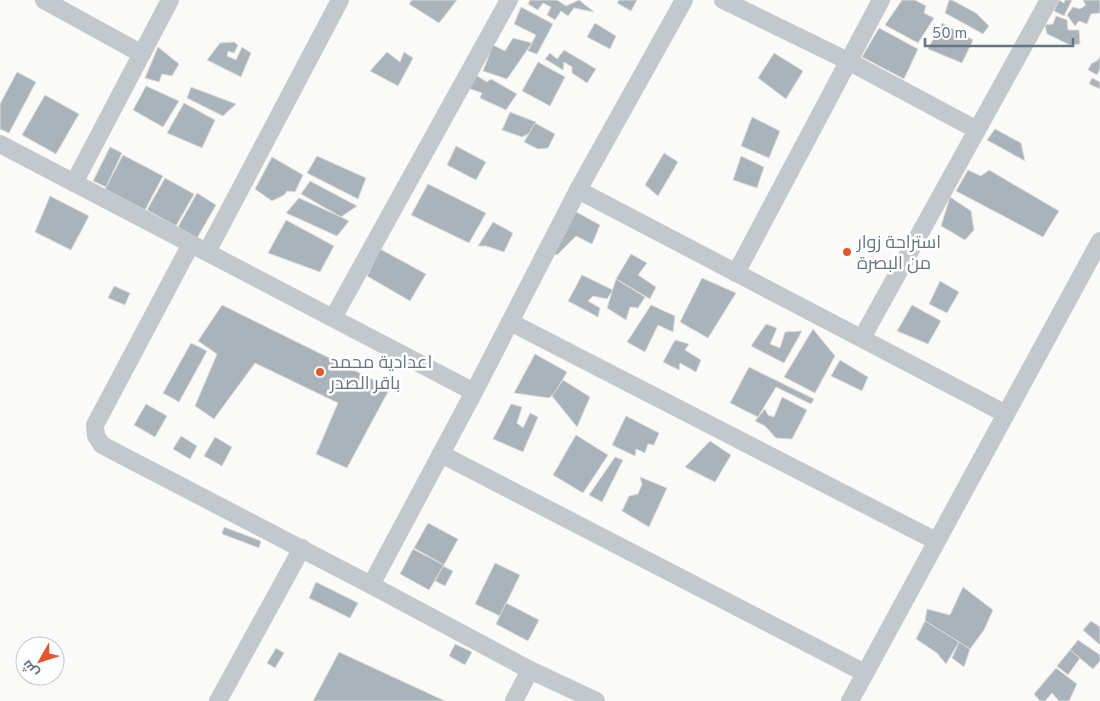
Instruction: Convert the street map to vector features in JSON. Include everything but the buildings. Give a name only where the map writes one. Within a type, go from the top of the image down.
[{"type":"street","points":[[44,0],[142,54]]},
{"type":"street","points":[[74,183],[170,0]]},
{"type":"street","points":[[207,252],[340,0]]},
{"type":"street","points":[[333,318],[510,0]]},
{"type":"street","points":[[371,585],[474,392],[578,190],[684,0]]},
{"type":"street","points":[[723,0],[848,61],[977,130]]},
{"type":"street","points":[[736,272],[881,0]]},
{"type":"street","points":[[862,338],[1049,0]]},
{"type":"street","points":[[0,144],[474,392]]},
{"type":"street","points":[[578,190],[1006,414]]},
{"type":"street","points":[[850,701],[1100,241]]},
{"type":"street","points":[[191,244],[95,425],[96,436],[102,445],[302,548],[530,670],[596,701]]},
{"type":"street","points":[[510,322],[936,541]]},
{"type":"street","points":[[441,454],[865,673]]},
{"type":"street","points":[[218,701],[302,548]]},
{"type":"street","points":[[514,701],[530,670]]},
{"type":"place","name":"استراحة زوار من البصرة","points":[[847,252]]},
{"type":"place","name":"اعدادية محمد باقر الصدر","points":[[320,372]]}]
